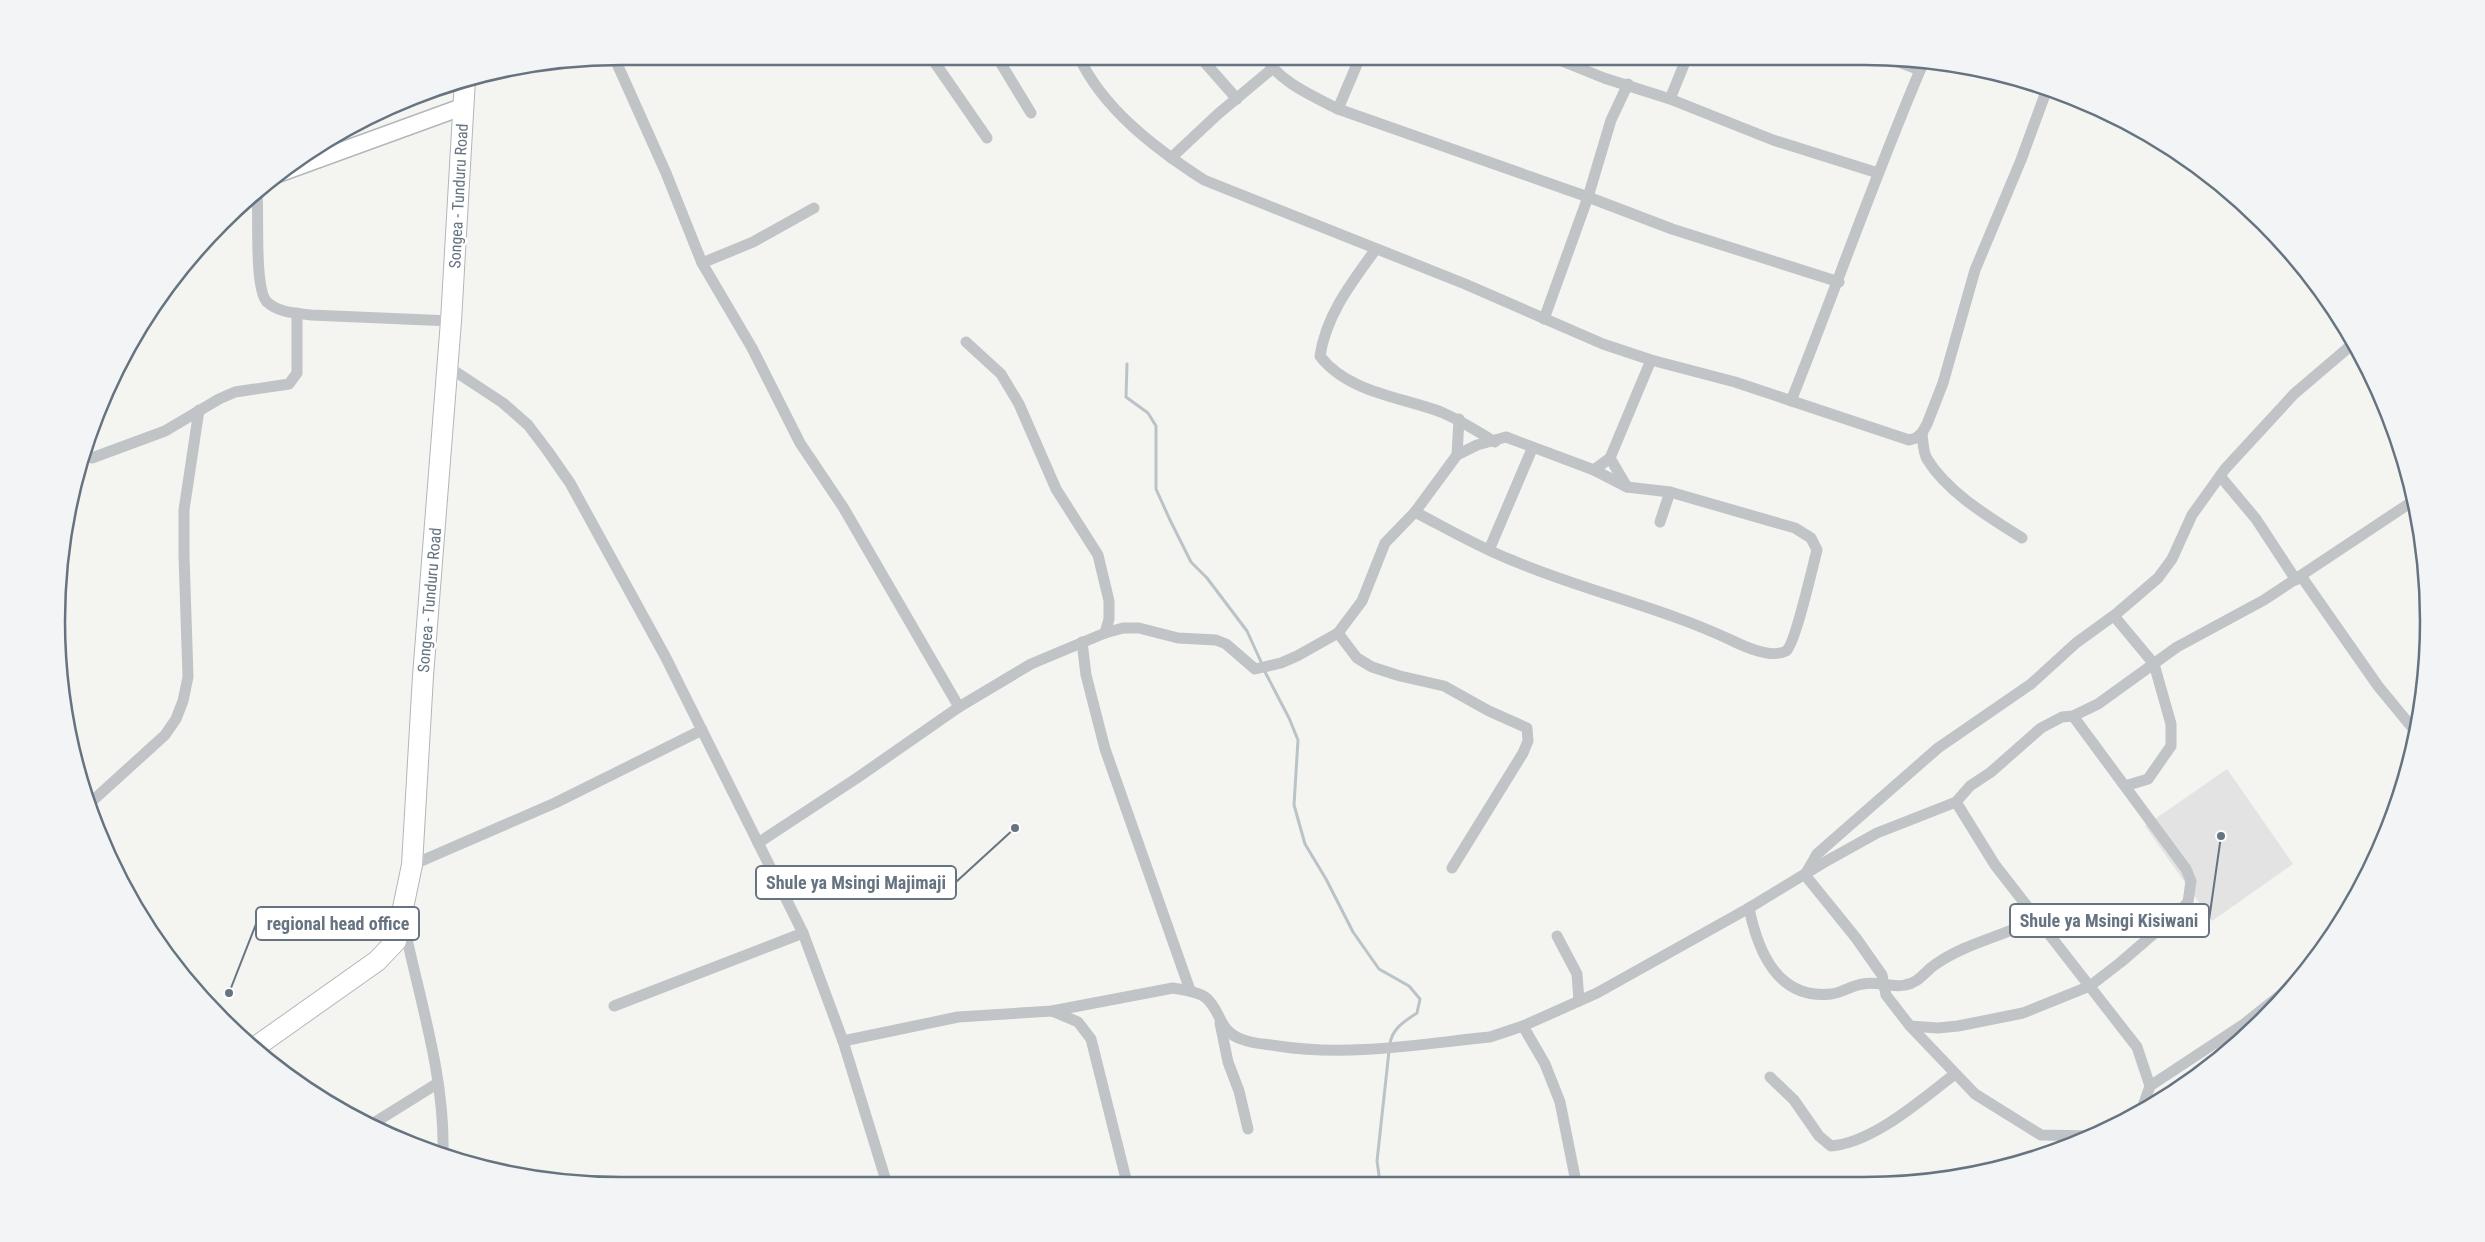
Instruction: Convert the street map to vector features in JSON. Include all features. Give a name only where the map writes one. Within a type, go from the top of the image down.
[{"type":"highway","name":"Songea - Tunduru Road","points":[[260,1044],[377,962],[396,940],[402,916],[412,865],[423,676],[448,366],[464,88]]},
{"type":"street","points":[[618,65],[666,173],[702,263],[752,348],[800,443],[843,506],[959,707]]},
{"type":"street","points":[[936,65],[987,138]]},
{"type":"street","points":[[1002,65],[1031,113]]},
{"type":"street","points":[[1083,65],[1110,104],[1170,158],[1204,180],[1376,249],[1603,344],[1652,360],[1735,382],[1909,440],[1916,438],[1922,433],[1943,382],[1975,270],[2021,160],[2045,96]]},
{"type":"street","points":[[1207,65],[1237,99]]},
{"type":"street","points":[[1271,65],[1304,91],[1338,109],[1588,197],[1672,229],[1839,282]]},
{"type":"street","points":[[1338,109],[1357,65]]},
{"type":"street","points":[[1574,65],[1604,78],[1628,84],[1773,140],[1853,167],[1878,173]]},
{"type":"street","points":[[1670,100],[1684,65]]},
{"type":"street","points":[[1170,158],[1273,68]]},
{"type":"street","points":[[1792,401],[1839,282],[1878,173],[1921,68]]},
{"type":"street","points":[[1544,319],[1588,197],[1611,120],[1628,84]]},
{"type":"street","points":[[314,157],[462,107]]},
{"type":"street","points":[[257,200],[259,285],[266,301],[276,308],[297,313],[451,321]]},
{"type":"street","points":[[702,263],[753,242],[814,208]]},
{"type":"street","points":[[1376,249],[1333,315],[1323,335],[1320,356],[1327,366],[1340,376],[1371,390],[1459,420],[1495,442]]},
{"type":"street","points":[[90,457],[92,458],[130,445],[165,431],[199,410],[235,392],[289,384],[297,373],[297,313]]},
{"type":"street","points":[[966,342],[1001,374],[1019,404],[1056,488],[1098,555],[1109,601],[1109,619],[1105,633]]},
{"type":"street","points":[[1805,874],[1817,854],[1938,748],[2031,684],[2076,643],[2114,616],[2158,578],[2172,559],[2192,515],[2220,476],[2252,437],[2294,394],[2348,348]]},
{"type":"street","points":[[1594,470],[1610,458],[1652,360]]},
{"type":"street","points":[[448,366],[503,403],[528,425],[547,450],[570,483],[664,656],[803,933],[843,1041],[885,1177]]},
{"type":"street","points":[[95,799],[165,735],[176,719],[182,702],[188,677],[184,510],[199,410]]},
{"type":"street","points":[[1457,455],[1459,420]]},
{"type":"street","points":[[1922,433],[1927,459],[1941,476],[1967,501],[2022,538]]},
{"type":"street","points":[[758,842],[858,778],[959,707],[1031,664],[1105,633],[1122,628],[1139,628],[1178,638],[1216,640],[1226,644],[1251,667],[1263,668],[1297,656],[1338,633],[1362,601],[1385,543],[1415,512],[1457,455],[1477,445],[1495,442],[1506,437],[1532,449],[1594,470],[1627,487],[1670,492],[1795,528],[1806,534],[1815,543],[1817,550],[1792,644],[1786,651],[1772,653],[1744,645],[1696,624],[1549,574],[1489,550],[1415,512]]},
{"type":"street","points":[[1489,550],[1532,449]]},
{"type":"street","points":[[1610,458],[1627,487]]},
{"type":"street","points":[[2220,476],[2256,520],[2378,686],[2410,725]]},
{"type":"street","points":[[1660,522],[1670,492]]},
{"type":"street","points":[[843,1041],[958,1017],[1052,1011],[1173,988],[1190,990],[1204,997],[1212,1005],[1226,1030],[1239,1039],[1300,1049],[1368,1050],[1490,1037],[1524,1026],[1579,1001],[1749,908],[1876,833],[1956,802],[1970,786],[1991,772],[2042,728],[2062,717],[2073,716],[2098,704],[2177,648],[2241,613],[2298,578],[2407,505]]},
{"type":"street","points":[[2114,616],[2154,664],[2171,724],[2171,746],[2148,779],[2125,786]]},
{"type":"street","points":[[1338,633],[1364,663],[1400,676],[1444,686],[1489,711],[1527,728],[1528,741],[1522,753],[1452,868]]},
{"type":"street","points":[[1082,642],[1086,675],[1105,749],[1190,990]]},
{"type":"street","points":[[1910,1026],[1938,1028],[1958,1026],[2022,1013],[2090,986],[2179,912],[2190,897],[2191,881],[2186,869],[2073,716]]},
{"type":"street","points":[[412,865],[555,803],[702,730]]},
{"type":"street","points":[[1956,802],[1995,865],[2137,1047],[2150,1086]]},
{"type":"street","points":[[1805,874],[1861,944],[1882,975],[1886,995],[1910,1026],[1955,1074],[1981,1099],[2041,1135],[2075,1136]]},
{"type":"street","points":[[1749,908],[1753,928],[1776,975],[1784,983],[1799,991],[1822,994],[1832,994],[1863,984],[1905,985],[1919,979],[1935,964],[1954,954],[1996,938],[2036,919]]},
{"type":"street","points":[[402,916],[434,1050],[443,1116],[443,1147]]},
{"type":"street","points":[[614,1006],[803,933]]},
{"type":"street","points":[[1556,936],[1577,974],[1579,1001]]},
{"type":"street","points":[[1052,1011],[1078,1022],[1091,1038],[1126,1177]]},
{"type":"street","points":[[2145,1101],[2150,1086],[2258,1013]]},
{"type":"street","points":[[1220,1022],[1228,1062],[1239,1091],[1248,1129]]},
{"type":"street","points":[[1524,1026],[1545,1064],[1560,1102],[1575,1177]]},
{"type":"street","points":[[1770,1077],[1794,1100],[1819,1136],[1830,1146],[1851,1141],[1893,1120],[1955,1074]]},
{"type":"street","points":[[377,1121],[438,1082]]},
{"type":"shaded area","points":[[2227,769],[2293,864],[2212,921],[2145,826]]},
{"type":"waterway","points":[[1127,364],[1126,397],[1148,413],[1156,426],[1156,489],[1191,562],[1207,578],[1247,631],[1262,664]]},
{"type":"waterway","points":[[1264,670],[1289,718],[1298,740],[1294,805],[1305,844],[1326,879],[1353,932],[1379,969],[1409,986],[1420,999],[1417,1013],[1403,1022],[1396,1030],[1390,1045]]},
{"type":"waterway","points":[[1379,1177],[1377,1161],[1389,1051]]},
{"type":"place","name":"Shule ya Msingi Majimaji","points":[[1015,828]]},
{"type":"place","name":"Shule ya Msingi Kisiwani","points":[[2221,836]]},
{"type":"place","name":"regional head office","points":[[229,993]]}]
